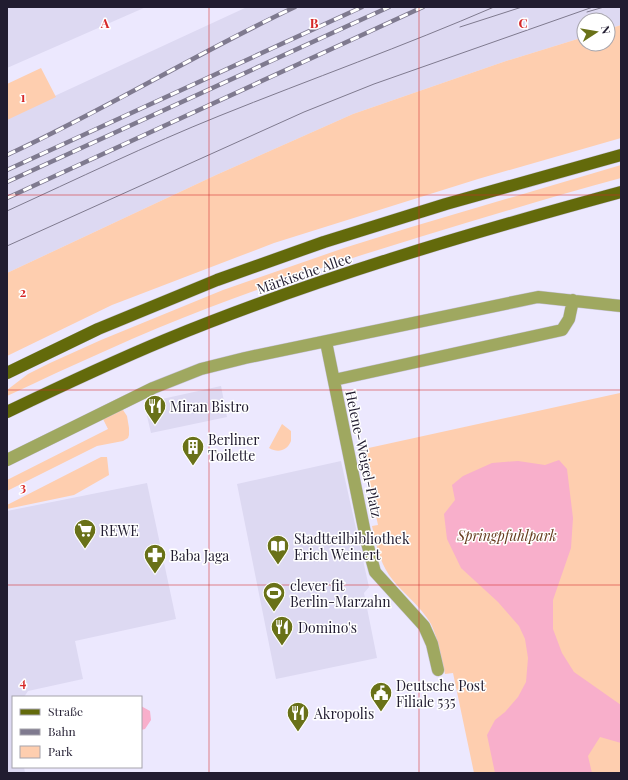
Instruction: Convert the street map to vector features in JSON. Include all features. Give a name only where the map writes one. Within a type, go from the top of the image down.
[{"type":"main road","name":"Märkische Allee","points":[[7,373],[98,329],[217,280],[324,242],[446,204],[621,154]]},
{"type":"main road","name":"Märkische Allee","points":[[7,412],[166,339],[336,276],[456,239],[621,192]]},
{"type":"main road","points":[[7,380],[22,366]]},
{"type":"street","points":[[7,460],[153,388],[201,369],[245,358],[538,297],[621,306]]},
{"type":"street","points":[[334,380],[562,330],[569,320],[573,300]]},
{"type":"street","name":"Helene-Weigel-Platz","points":[[326,342],[367,543],[375,572],[424,626],[432,644],[438,670]]},
{"type":"shaded area","points":[[7,7],[146,7],[7,68]]},
{"type":"shaded area","points":[[247,7],[621,7],[621,25],[616,27],[616,12],[576,12],[576,39],[506,61],[353,114],[216,175],[7,273],[7,118]]},
{"type":"shaded area","points":[[221,386],[227,417],[151,433],[144,403]]},
{"type":"shaded area","points":[[559,460],[567,469],[573,518],[571,548],[553,600],[553,629],[562,653],[574,672],[621,705],[621,743],[600,737],[588,756],[592,773],[495,773],[487,735],[495,720],[505,712],[518,697],[526,682],[528,658],[525,639],[519,626],[498,602],[461,568],[447,539],[444,514],[455,500],[452,485],[463,476],[492,463],[518,461],[545,465]]},
{"type":"shaded area","points":[[341,461],[369,587],[364,593],[377,658],[276,679],[237,484]]},
{"type":"shaded area","points":[[147,483],[176,619],[75,641],[83,679],[28,691],[25,696],[12,696],[12,768],[24,768],[25,773],[7,773],[7,511]]},
{"type":"shaded area","points":[[142,707],[150,711],[151,720],[145,729],[142,730]]},
{"type":"green space","points":[[621,25],[621,138],[478,179],[274,243],[112,305],[7,356],[7,273],[216,175],[353,114],[506,61],[576,39],[576,52],[616,52],[616,27]]},
{"type":"green space","points":[[41,68],[56,97],[7,120],[7,84]]},
{"type":"green space","points":[[621,165],[621,178],[423,236],[261,288],[157,328],[7,396],[7,390],[28,374],[50,363],[101,340],[223,290],[344,248]]},
{"type":"green space","name":"Springpfuhlpark","points":[[620,393],[621,773],[474,773],[453,673],[445,674],[437,642],[427,617],[389,575],[380,557],[372,526],[378,525],[365,462],[364,449]]},
{"type":"green space","points":[[120,410],[123,410],[127,416],[129,428],[128,438],[123,441],[97,446],[7,491],[7,480],[108,429],[103,419]]},
{"type":"green space","points":[[282,424],[291,431],[291,441],[285,449],[279,451],[272,450],[269,448]]},
{"type":"green space","points":[[101,457],[107,457],[109,475],[74,495],[7,509],[7,505]]},
{"type":"tram line","points":[[7,211],[192,127],[494,7]]},
{"type":"tram line","points":[[460,27],[522,7]]},
{"type":"tram line","points":[[7,246],[304,112],[374,84],[593,7]]},
{"type":"tram line","points":[[587,12],[604,7]]},
{"type":"railway","points":[[7,155],[80,119],[222,43],[295,7]]},
{"type":"railway","points":[[7,170],[362,7]]},
{"type":"railway","points":[[7,182],[389,7]]},
{"type":"railway","points":[[7,198],[423,7]]},
{"type":"place","name":"Miran Bistro","points":[[155,426]]},
{"type":"place","name":"Berliner Toilette","points":[[193,466]]},
{"type":"place","name":"REWE","points":[[85,550]]},
{"type":"place","name":"Stadtteilbibliothek Erich Weinert","points":[[278,566]]},
{"type":"place","name":"Baba Jaga","points":[[155,574]]},
{"type":"place","name":"clever fit Berlin-Marzahn","points":[[274,612]]},
{"type":"place","name":"Domino's","points":[[282,646]]},
{"type":"place","name":"Deutsche Post Filiale 535","points":[[381,712]]},
{"type":"place","name":"Akropolis","points":[[298,732]]}]
